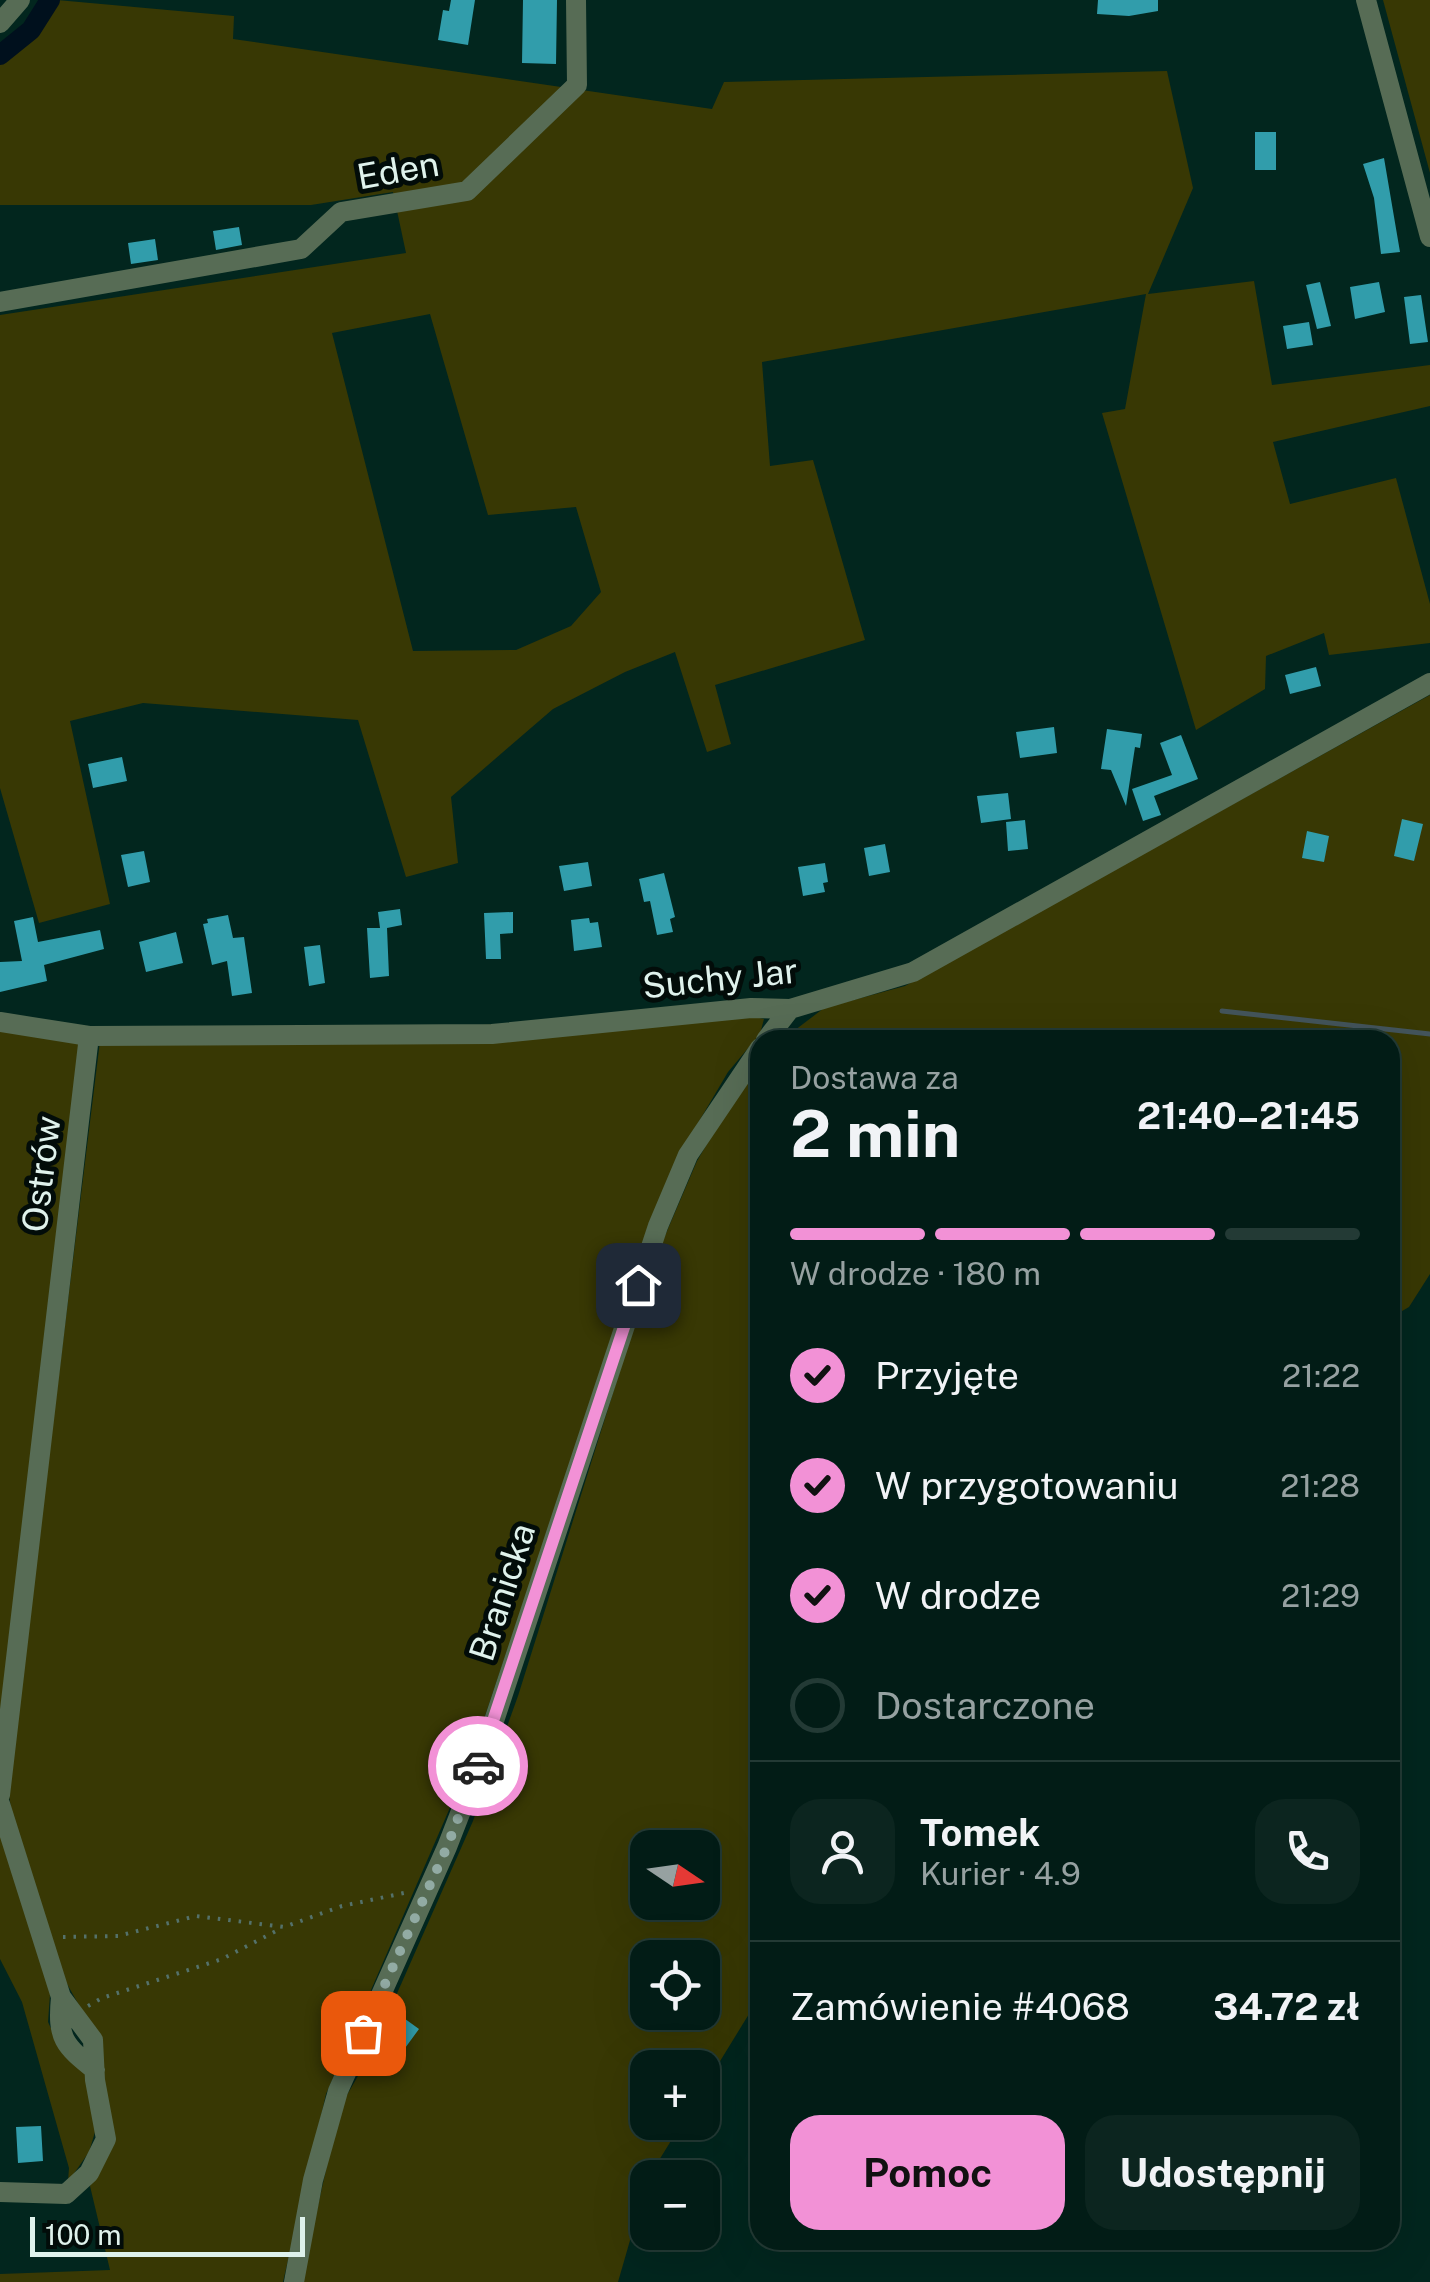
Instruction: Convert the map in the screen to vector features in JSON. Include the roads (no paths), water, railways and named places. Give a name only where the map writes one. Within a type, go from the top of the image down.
[{"type":"street","points":[[0,23],[20,0]]},
{"type":"street","name":"Eden","points":[[0,302],[301,249],[341,212],[467,191],[576,85],[576,0]]},
{"type":"street","points":[[1366,0],[1430,237]]},
{"type":"street","name":"Suchy Jar","points":[[0,1022],[90,1036],[492,1034],[750,1008],[790,1009],[914,972],[1430,683]]},
{"type":"street","points":[[774,1030],[790,1009]]},
{"type":"street","name":"Ostrów","points":[[0,1796],[90,1036]]},
{"type":"street","name":"Branicka","points":[[294,2282],[312,2180],[338,2091],[482,1756],[658,1226],[688,1155],[750,1063]]},
{"type":"street","points":[[0,1804],[6,1852],[61,1997],[93,2040],[106,2140],[89,2173],[66,2194],[0,2192]]},
{"type":"street","points":[[61,1997],[58,2024],[65,2046],[95,2070]]},
{"type":"waterway","points":[[0,55],[31,30],[50,0]]},
{"type":"waterway","points":[[1222,1011],[1394,1030]]},
{"type":"waterway","points":[[1400,1031],[1430,1034]]}]
